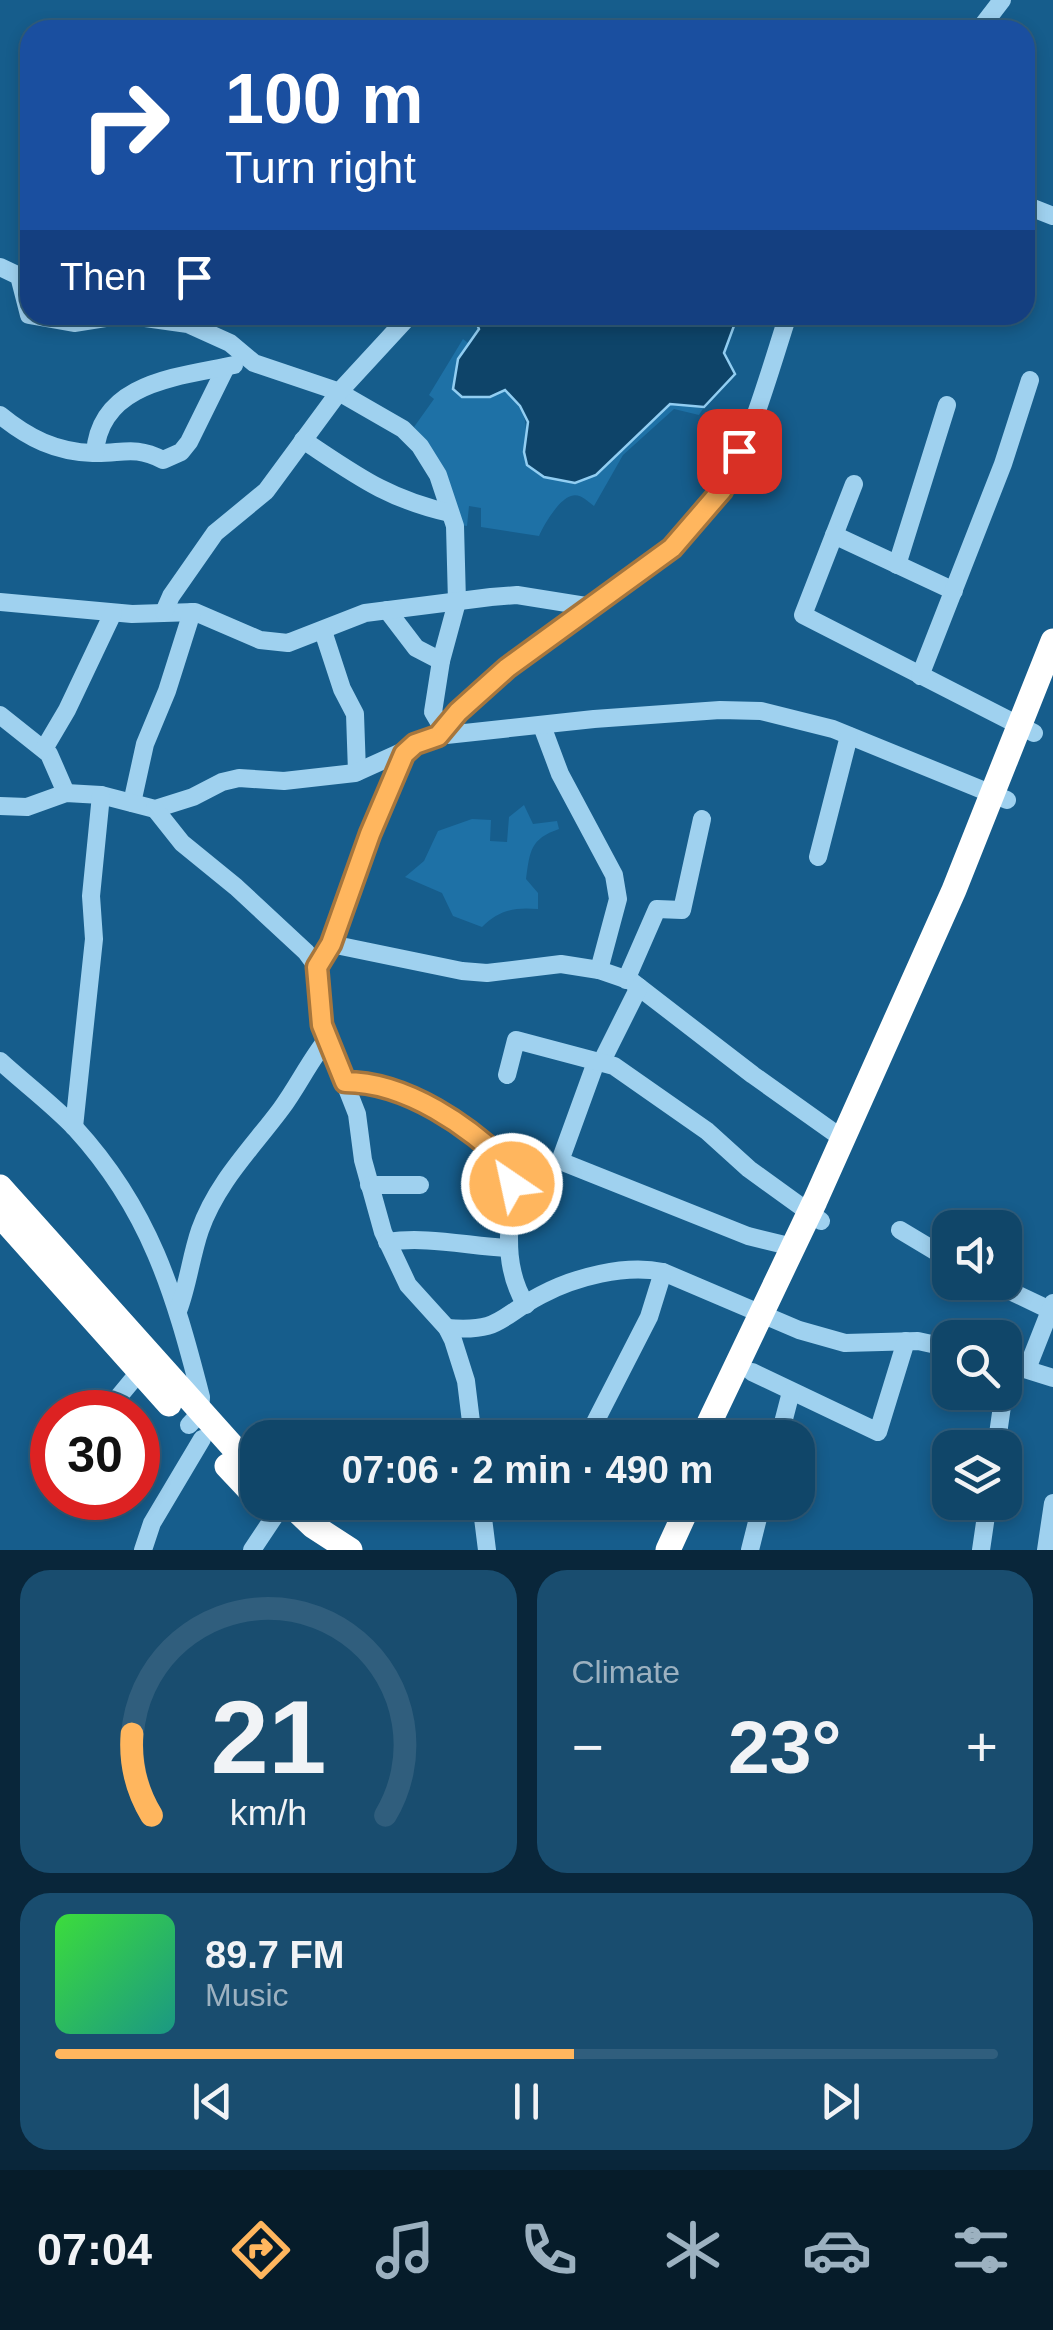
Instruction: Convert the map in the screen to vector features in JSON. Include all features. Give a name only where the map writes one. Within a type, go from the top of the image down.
[{"type":"highway","points":[[712,1420],[769,1316],[951,935],[1027,730],[1053,641]]},
{"type":"highway","points":[[1027,730],[1053,687]]},
{"type":"highway","points":[[729,1420],[752,1372],[793,1247],[816,1216],[843,1139],[1000,796]]},
{"type":"highway","points":[[0,1186],[197,1426],[240,1461]]},
{"type":"highway","points":[[0,1215],[140,1372],[240,1471]]},
{"type":"highway","points":[[288,1520],[320,1550]]},
{"type":"highway","points":[[302,1520],[350,1550]]},
{"type":"highway","points":[[650,1550],[663,1520]]},
{"type":"highway","points":[[668,1550],[682,1520]]},
{"type":"street","points":[[986,20],[1002,0]]},
{"type":"street","points":[[0,267],[20,280]]},
{"type":"street","points":[[190,325],[230,343],[247,358],[339,392],[402,429],[420,446],[438,475],[456,542],[457,602],[433,712],[440,732]]},
{"type":"street","points":[[164,612],[216,533],[266,491],[339,392],[401,325]]},
{"type":"street","points":[[0,806],[27,808],[66,793],[101,795],[155,809],[240,778],[309,780],[357,772],[404,754],[440,732],[507,668],[672,548],[722,490],[762,394],[785,325]]},
{"type":"street","points":[[95,453],[100,424],[125,395],[169,379],[239,364],[247,358]]},
{"type":"street","points":[[0,415],[35,441],[54,447],[95,453],[145,451],[162,460],[181,452],[226,367]]},
{"type":"street","points":[[920,676],[1002,464],[1030,380]]},
{"type":"street","points":[[897,565],[947,404]]},
{"type":"street","points":[[303,440],[393,497],[450,512]]},
{"type":"street","points":[[854,484],[803,615],[1027,730]]},
{"type":"street","points":[[834,536],[954,592]]},
{"type":"street","points":[[0,602],[113,613],[192,612],[246,635],[288,643],[365,613],[387,610],[516,595],[592,607]]},
{"type":"street","points":[[387,610],[416,648],[441,662]]},
{"type":"street","points":[[132,803],[145,744],[168,691],[192,612]]},
{"type":"street","points":[[44,748],[67,710],[113,613]]},
{"type":"street","points":[[323,631],[342,689],[355,714],[357,772]]},
{"type":"street","points":[[440,732],[720,710],[761,711],[849,736],[1000,796]]},
{"type":"street","points":[[0,715],[44,748],[66,793]]},
{"type":"street","points":[[542,726],[560,774],[614,875],[618,899],[599,970]]},
{"type":"street","points":[[818,857],[849,736]]},
{"type":"street","points":[[317,967],[331,944],[370,834],[404,754]]},
{"type":"street","points":[[74,1128],[94,939],[91,896],[101,795]]},
{"type":"street","points":[[155,809],[182,843],[294,940],[317,967],[322,1025],[358,1114],[369,1185],[387,1242],[408,1285],[447,1328],[466,1381],[471,1420]]},
{"type":"street","points":[[702,819],[682,910],[657,909],[632,984],[560,1161],[748,1236],[793,1247]]},
{"type":"street","points":[[331,944],[462,971],[487,973],[561,964],[599,970],[632,984],[752,1076],[843,1139]]},
{"type":"street","points":[[178,1312],[200,1231],[216,1197],[328,1038]]},
{"type":"street","points":[[508,1075],[516,1040],[614,1066],[707,1131],[749,1169],[816,1216]]},
{"type":"street","points":[[0,1061],[74,1128],[135,1208],[159,1255],[178,1312],[201,1397],[197,1426],[143,1550]]},
{"type":"street","points":[[345,1082],[370,1082],[413,1098],[496,1152],[512,1169],[508,1248],[518,1292],[526,1304]]},
{"type":"street","points":[[369,1185],[420,1185]]},
{"type":"street","points":[[900,1230],[932,1249]]},
{"type":"street","points":[[387,1242],[430,1239],[454,1245],[508,1248]]},
{"type":"street","points":[[447,1328],[478,1330],[500,1323],[560,1287],[642,1268],[663,1272],[845,1343],[906,1341],[932,1345]]},
{"type":"street","points":[[595,1420],[649,1316],[663,1272]]},
{"type":"street","points":[[1022,1295],[1052,1307],[1022,1353]]},
{"type":"street","points":[[752,1372],[878,1432],[906,1341]]},
{"type":"street","points":[[1022,1368],[1053,1378]]},
{"type":"street","points":[[125,1390],[140,1372]]},
{"type":"street","points":[[783,1420],[790,1392]]},
{"type":"street","points":[[1046,1550],[1053,1503]]},
{"type":"street","points":[[252,1550],[264,1520]]},
{"type":"street","points":[[483,1520],[487,1550]]},
{"type":"street","points":[[750,1550],[758,1520]]},
{"type":"street","points":[[981,1550],[985,1520]]},
{"type":"shaded area","points":[[477,325],[734,325],[724,353],[735,374],[704,407],[670,404],[596,475],[575,483],[544,477],[527,465],[524,452],[528,422],[505,390],[490,397],[462,397],[453,389],[458,359],[479,329]]},
{"type":"shaded area","points":[[463,339],[468,343],[458,359],[453,389],[490,397],[505,390],[524,418],[524,452],[596,475],[670,404],[704,407],[699,415],[674,409],[623,455],[594,506],[577,496],[566,498],[539,536],[481,527],[481,508],[469,506],[467,526],[460,525],[443,473],[414,427],[434,399],[429,395]]},
{"type":"shaded area","points":[[524,805],[533,824],[557,821],[559,829],[542,837],[531,854],[526,879],[538,893],[538,909],[507,911],[482,927],[453,916],[442,893],[405,877],[424,861],[438,831],[472,819],[491,820],[490,841],[507,842],[509,817]]},
{"type":"route","points":[[512,1184],[512,1169],[496,1152],[413,1098],[385,1086],[345,1082],[322,1025],[317,967],[331,944],[370,834],[404,754],[415,744],[438,736],[458,712],[507,668],[672,548],[722,490],[739,451]]}]
